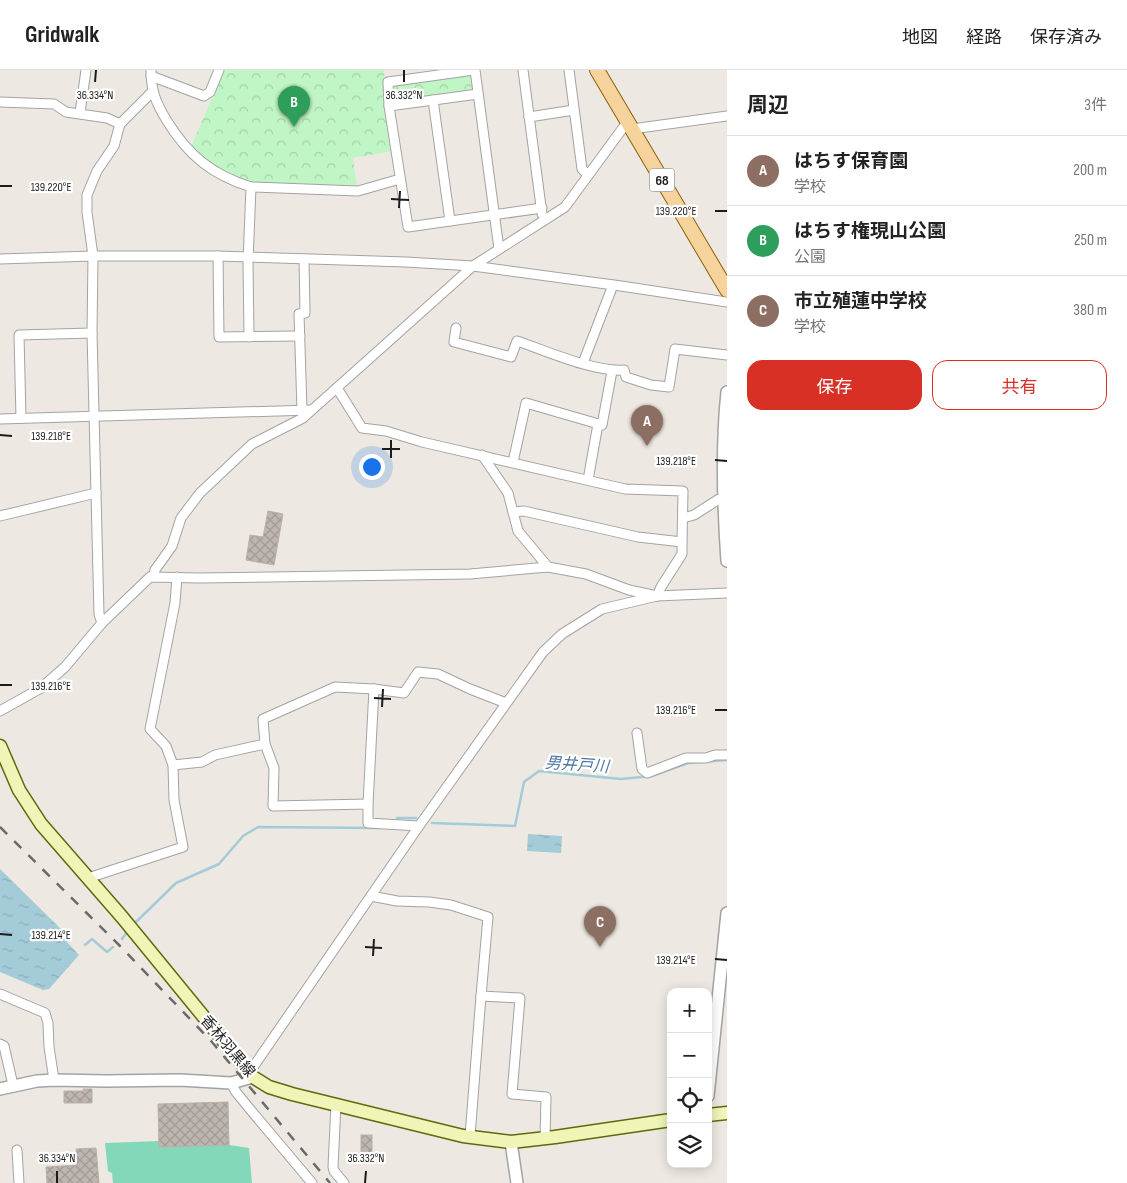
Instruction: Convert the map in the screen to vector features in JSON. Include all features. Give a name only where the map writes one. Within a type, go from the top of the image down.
[{"type":"main road","name":"68","points":[[597,70],[727,290]]},
{"type":"main road","name":"香林羽黒線","points":[[0,746],[11,772],[33,813],[122,917],[251,1075],[262,1084],[274,1089],[470,1136],[511,1142],[667,1121]]},
{"type":"main road","points":[[712,1115],[727,1113]]},
{"type":"street","points":[[80,113],[86,70]]},
{"type":"street","points":[[219,70],[210,92],[204,96],[151,73],[152,92],[179,140],[192,155],[208,167],[236,182],[251,187],[358,191],[400,179]]},
{"type":"street","points":[[499,249],[494,216],[478,94],[474,70],[388,82],[389,106],[408,227],[494,216],[542,208]]},
{"type":"street","points":[[523,70],[543,221]]},
{"type":"street","points":[[569,70],[582,169],[588,175]]},
{"type":"street","points":[[102,623],[99,614],[92,333],[93,256],[87,212],[87,195],[98,171],[114,146],[120,124],[152,92]]},
{"type":"street","points":[[389,106],[478,94]]},
{"type":"street","points":[[434,100],[450,221]]},
{"type":"street","points":[[0,102],[54,104],[66,112],[106,118],[120,124]]},
{"type":"street","points":[[529,117],[574,110]]},
{"type":"street","points":[[0,419],[306,411],[337,388],[473,266],[565,207],[588,175],[630,125],[727,116]]},
{"type":"street","points":[[249,337],[248,262],[251,187]]},
{"type":"street","points":[[0,259],[93,256],[218,256],[473,266],[727,302]]},
{"type":"street","points":[[218,256],[220,337],[300,336]]},
{"type":"street","points":[[152,577],[172,546],[181,518],[200,493],[252,444],[303,418],[306,411],[299,314],[305,313],[304,258]]},
{"type":"street","points":[[583,363],[613,285]]},
{"type":"street","points":[[456,328],[454,342],[512,357],[517,341],[612,371],[624,370],[626,377],[651,385],[669,387],[675,349],[727,355]]},
{"type":"street","points":[[21,418],[19,335],[92,333]]},
{"type":"street","points":[[513,462],[526,403],[602,425],[612,371]]},
{"type":"street","points":[[337,388],[362,428],[386,432],[625,489],[683,491],[682,554],[657,596]]},
{"type":"street","points":[[727,392],[723,429],[723,498],[727,561]]},
{"type":"street","points":[[588,480],[598,424]]},
{"type":"street","points":[[482,455],[508,493],[518,531],[548,567]]},
{"type":"street","points":[[0,516],[96,493]]},
{"type":"street","points":[[683,518],[694,515],[723,498]]},
{"type":"street","points":[[512,512],[524,511],[638,537],[682,542]]},
{"type":"street","points":[[0,711],[41,688],[64,667],[102,623],[147,579],[152,577],[470,574],[548,567],[586,574],[630,590],[657,596]]},
{"type":"street","points":[[88,878],[93,874],[183,847],[174,800],[173,765],[166,746],[150,729],[176,603],[177,577]]},
{"type":"street","points":[[0,1089],[13,1085],[54,1080],[180,1080],[231,1083],[251,1075],[419,826],[543,652],[562,634],[602,609],[657,596],[727,593]]},
{"type":"street","points":[[368,804],[273,806],[274,768],[265,744],[263,719],[335,687],[374,689],[404,694],[418,672],[438,674],[506,703]]},
{"type":"street","points":[[374,689],[368,823],[419,826]]},
{"type":"street","points":[[636,733],[642,769],[647,773],[686,758],[727,755]]},
{"type":"street","points":[[173,765],[202,762],[215,755],[265,744]]},
{"type":"street","points":[[371,896],[397,901],[451,905],[488,917],[470,1136]]},
{"type":"street","points":[[711,1078],[724,981],[727,913]]},
{"type":"street","points":[[0,994],[45,1013],[54,1080]]},
{"type":"street","points":[[481,996],[520,998],[512,1094],[546,1097],[545,1138]]},
{"type":"street","points":[[0,1044],[4,1046],[13,1085]]},
{"type":"street","points":[[231,1083],[236,1092],[312,1183]]},
{"type":"street","points":[[336,1104],[333,1167],[344,1183]]},
{"type":"street","points":[[511,1142],[517,1183]]},
{"type":"street","points":[[17,1150],[19,1183]]},
{"type":"green space","points":[[224,70],[384,70],[385,106],[393,151],[353,158],[357,188],[259,183],[240,178],[215,165],[191,147]]},
{"type":"green space","points":[[470,75],[472,91],[394,102],[392,87],[394,85]]},
{"type":"green space","points":[[159,1141],[249,1148],[252,1183],[113,1183],[112,1173],[108,1171],[105,1143]]},
{"type":"water","points":[[528,834],[562,836],[561,853],[527,851]]},
{"type":"water","points":[[0,869],[64,932],[67,942],[79,955],[49,989],[43,990],[0,972]]},
{"type":"building","points":[[268,511],[283,514],[274,565],[246,560],[250,535],[263,537]]},
{"type":"building","points":[[83,1089],[92,1089],[92,1103],[64,1103],[64,1091],[84,1091]]},
{"type":"building","points":[[228,1102],[229,1145],[159,1147],[158,1104]]},
{"type":"building","points":[[361,1135],[372,1135],[372,1154],[361,1154]]},
{"type":"building","points":[[96,1148],[99,1183],[47,1183],[46,1167],[77,1165],[76,1149]]},
{"type":"waterway","name":"男井戸川","points":[[432,823],[515,826],[524,782],[539,771],[621,779],[652,776],[688,763],[727,760]]},
{"type":"waterway","name":"男井戸川","points":[[397,818],[416,818]]},
{"type":"waterway","name":"男井戸川","points":[[136,922],[176,883],[219,864],[243,836],[258,827],[379,828]]},
{"type":"waterway","name":"男井戸川","points":[[122,939],[127,932]]},
{"type":"waterway","name":"男井戸川","points":[[85,945],[92,939],[107,952],[113,947]]},
{"type":"railway","points":[[0,827],[120,946],[212,1042],[330,1183]]},
{"type":"place","name":"はちす権現山公園","points":[[294,127]]},
{"type":"place","name":"はちす保育園","points":[[647,446]]},
{"type":"place","name":"市立殖蓮中学校","points":[[600,947]]}]
